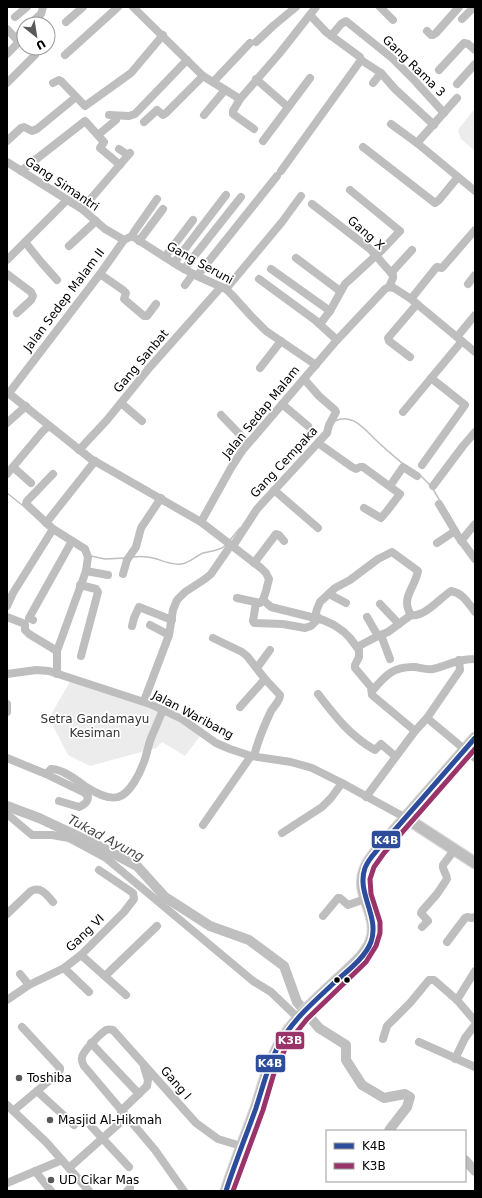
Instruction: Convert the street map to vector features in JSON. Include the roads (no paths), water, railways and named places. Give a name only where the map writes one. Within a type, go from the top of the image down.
[{"type":"main road","points":[[226,1191],[272,1060],[285,1036],[300,1017],[354,964],[369,946],[374,933],[374,928],[365,899],[362,882],[364,870],[373,856],[475,738]]},
{"type":"main road","points":[[406,818],[475,863]]},
{"type":"street","points":[[15,17],[27,7]]},
{"type":"street","points":[[39,16],[43,7]]},
{"type":"street","points":[[66,22],[82,7]]},
{"type":"street","points":[[66,55],[118,7]]},
{"type":"street","points":[[133,7],[203,76],[240,99]]},
{"type":"street","points":[[213,82],[253,42],[296,7]]},
{"type":"street","points":[[380,7],[393,20]]},
{"type":"street","points":[[427,31],[431,35],[436,33],[459,7]]},
{"type":"street","points":[[462,19],[474,7]]},
{"type":"street","points":[[254,129],[232,112],[256,79],[279,54],[314,10],[331,36],[361,60],[381,72],[395,89],[434,125]]},
{"type":"street","name":"Gang Rama 3","points":[[331,36],[341,24],[346,21],[392,58],[444,113]]},
{"type":"street","points":[[7,29],[19,42],[7,54]]},
{"type":"street","points":[[53,83],[59,80],[85,106],[131,73],[163,35]]},
{"type":"street","points":[[439,70],[464,43],[466,42],[475,50]]},
{"type":"street","points":[[7,83],[34,56]]},
{"type":"street","points":[[109,115],[129,116],[135,114],[187,60]]},
{"type":"street","points":[[185,285],[195,275],[279,173],[361,60]]},
{"type":"street","points":[[457,84],[475,64]]},
{"type":"street","points":[[373,83],[381,72]]},
{"type":"street","points":[[144,122],[157,110],[165,115],[203,76]]},
{"type":"street","points":[[263,141],[310,78]]},
{"type":"street","points":[[256,79],[288,107]]},
{"type":"street","points":[[204,115],[225,90]]},
{"type":"street","points":[[7,141],[21,128],[24,127],[32,131],[37,129],[76,97]]},
{"type":"street","name":"Gang Rama 3","points":[[416,143],[457,98]]},
{"type":"street","points":[[98,135],[116,120]]},
{"type":"street","points":[[21,171],[85,121],[104,142],[100,148],[120,165]]},
{"type":"street","points":[[391,124],[475,191]]},
{"type":"street","points":[[364,147],[435,203],[458,177]]},
{"type":"street","points":[[82,210],[129,154],[119,148]]},
{"type":"street","name":"Gang Simantri","points":[[7,162],[67,200],[124,240]]},
{"type":"street","points":[[320,324],[330,311],[346,282],[400,231],[350,190]]},
{"type":"street","points":[[174,263],[226,195]]},
{"type":"street","points":[[184,269],[241,196]]},
{"type":"street","name":"Gang Sanbat","points":[[79,450],[121,403],[150,367],[282,222],[301,196]]},
{"type":"street","points":[[136,239],[134,232],[157,199]]},
{"type":"street","points":[[8,258],[67,200]]},
{"type":"street","name":"Gang X","points":[[312,204],[370,249],[391,273]]},
{"type":"street","points":[[124,240],[136,239],[163,209]]},
{"type":"street","points":[[165,257],[193,220]]},
{"type":"street","points":[[69,246],[96,221]]},
{"type":"street","points":[[410,357],[389,341],[388,338],[414,302],[435,268],[442,268],[475,230]]},
{"type":"street","name":"Gang Seruni","points":[[136,239],[184,269],[223,288],[233,296],[257,323],[316,365]]},
{"type":"street","name":"Jalan Sedep Malam II","points":[[8,392],[100,274],[124,240]]},
{"type":"street","points":[[25,242],[40,262],[57,280]]},
{"type":"street","points":[[412,250],[391,273],[393,276],[389,287],[394,288],[414,302],[475,352]]},
{"type":"street","points":[[296,258],[340,291]]},
{"type":"street","points":[[271,269],[330,311]]},
{"type":"street","points":[[7,274],[31,292],[33,296],[31,300],[17,313]]},
{"type":"street","points":[[100,274],[123,290],[126,293],[124,299],[144,316],[147,316],[156,304]]},
{"type":"street","points":[[468,284],[475,275]]},
{"type":"street","points":[[259,279],[320,324],[337,340]]},
{"type":"street","name":"Jalan Sedap Malam","points":[[201,522],[236,458],[248,443],[337,340],[382,291],[389,287]]},
{"type":"street","points":[[403,412],[431,378],[475,315]]},
{"type":"street","points":[[260,368],[281,341]]},
{"type":"street","points":[[422,465],[465,405],[431,378]]},
{"type":"street","name":"Gang Cempaka","points":[[144,702],[169,635],[173,610],[177,600],[188,590],[211,574],[230,544],[257,509],[318,443],[328,430],[336,412],[304,379]]},
{"type":"street","points":[[8,392],[79,450],[95,461],[201,522],[266,573],[268,579],[252,621],[254,623],[283,624],[305,628],[311,626],[317,618],[318,604],[336,587],[355,577],[373,562],[393,552],[418,571],[407,601],[407,607],[411,615]]},
{"type":"street","points":[[121,403],[142,421]]},
{"type":"street","points":[[282,404],[308,426]]},
{"type":"street","points":[[7,423],[26,406]]},
{"type":"street","points":[[221,416],[248,443]]},
{"type":"street","points":[[31,483],[8,472],[43,431],[50,426]]},
{"type":"street","points":[[433,486],[475,432]]},
{"type":"street","points":[[318,443],[354,469],[363,467],[400,494],[382,518],[379,518],[364,508]]},
{"type":"street","points":[[46,522],[95,461]]},
{"type":"street","points":[[390,486],[403,467],[417,476]]},
{"type":"street","points":[[53,474],[26,503],[53,530],[71,543],[85,549],[87,553],[86,570],[57,651],[57,674]]},
{"type":"street","points":[[274,490],[318,528]]},
{"type":"street","points":[[122,574],[136,547],[141,528],[161,498]]},
{"type":"street","points":[[439,504],[455,531],[475,559]]},
{"type":"street","points":[[462,539],[475,524]]},
{"type":"street","points":[[7,606],[13,593],[53,530]]},
{"type":"street","points":[[437,543],[455,531]]},
{"type":"street","points":[[254,563],[276,534],[279,535],[284,541]]},
{"type":"street","points":[[33,620],[29,618],[71,543]]},
{"type":"street","points":[[86,570],[108,575]]},
{"type":"street","points":[[80,585],[96,589],[98,592],[81,656]]},
{"type":"street","points":[[357,647],[388,632],[411,615],[417,616],[424,612],[451,592],[459,593],[475,612]]},
{"type":"street","points":[[329,594],[346,603]]},
{"type":"street","points":[[237,598],[260,601],[271,607],[317,618],[329,622],[344,632],[357,647],[360,654],[355,668],[372,688],[371,694],[414,731]]},
{"type":"street","points":[[380,604],[399,624]]},
{"type":"street","points":[[132,626],[139,608],[172,620]]},
{"type":"street","points":[[7,617],[25,624],[25,630],[29,634],[57,651]]},
{"type":"street","points":[[367,617],[380,636],[390,659]]},
{"type":"street","points":[[150,625],[169,635]]},
{"type":"street","points":[[202,826],[253,756],[263,729],[280,696],[250,659],[242,652],[213,638]]},
{"type":"street","points":[[257,668],[270,650]]},
{"type":"street","points":[[372,691],[385,676],[399,669],[409,667],[433,669],[459,660],[475,659]]},
{"type":"street","points":[[366,797],[414,731],[427,718],[460,670],[459,660]]},
{"type":"street","name":"Jalan Waribang","points":[[7,674],[36,670],[49,671],[144,702],[187,723],[220,745],[253,756],[291,762],[305,766],[325,774],[406,818]]},
{"type":"street","points":[[240,707],[265,679]]},
{"type":"street","points":[[318,694],[343,726],[357,738],[375,750],[381,744],[396,756]]},
{"type":"street","points":[[7,704],[7,712]]},
{"type":"street","points":[[46,774],[54,768],[91,790],[108,797],[118,797],[122,795],[132,786],[142,768],[150,739],[163,710]]},
{"type":"street","points":[[427,718],[475,758]]},
{"type":"street","points":[[7,758],[46,774],[85,793],[88,797],[86,803],[79,807],[59,801]]},
{"type":"street","points":[[282,832],[322,807],[342,783]]},
{"type":"street","points":[[7,814],[32,835],[52,835],[69,838],[106,858],[248,976],[300,1017]]},
{"type":"street","points":[[422,927],[428,921],[421,913],[447,879],[447,876],[443,870],[443,865],[455,849]]},
{"type":"street","name":"Gang VI","points":[[7,1000],[29,985],[64,968],[81,955],[124,912],[134,899],[133,893],[99,870]]},
{"type":"street","points":[[7,914],[31,891],[37,889],[43,892],[53,902]]},
{"type":"street","points":[[323,916],[338,898],[348,905],[365,899]]},
{"type":"street","points":[[447,942],[465,918],[468,916],[472,918],[475,917]]},
{"type":"street","points":[[105,976],[157,926]]},
{"type":"street","points":[[81,955],[126,995]]},
{"type":"street","points":[[64,968],[89,992]]},
{"type":"street","points":[[456,1000],[475,971]]},
{"type":"street","points":[[20,974],[29,985]]},
{"type":"street","points":[[382,1039],[387,1026],[410,1003],[429,980],[434,980],[456,1000],[475,1021]]},
{"type":"street","points":[[455,1059],[465,1038],[475,1025]]},
{"type":"street","points":[[22,1027],[60,1068],[59,1072],[37,1091],[10,1108],[47,1143],[89,1191]]},
{"type":"street","name":"Gang I","points":[[91,1044],[107,1030],[113,1030],[200,1127],[218,1139],[241,1146]]},
{"type":"street","points":[[418,1042],[475,1067]]},
{"type":"street","points":[[139,1094],[91,1044],[82,1057],[82,1063],[86,1070],[155,1150],[184,1191]]},
{"type":"street","points":[[121,1111],[147,1086],[148,1080],[143,1063]]},
{"type":"street","points":[[37,1091],[74,1125]]},
{"type":"street","points":[[69,1168],[124,1120]]},
{"type":"street","points":[[91,1126],[130,1167]]},
{"type":"street","points":[[7,1183],[62,1160]]},
{"type":"street","points":[[34,1172],[51,1191]]},
{"type":"waterway","points":[[335,421],[348,419],[359,424],[403,464]]},
{"type":"waterway","points":[[419,474],[431,486]]},
{"type":"waterway","points":[[433,489],[440,501]]},
{"type":"waterway","points":[[7,493],[22,505]]},
{"type":"waterway","points":[[230,540],[240,528]]},
{"type":"waterway","points":[[132,557],[141,556],[154,558],[172,564],[181,564],[203,553],[218,550],[226,545]]},
{"type":"waterway","points":[[91,556],[105,559],[125,558]]},
{"type":"waterway","name":"Tukad Ayung","points":[[7,806],[39,818],[103,848],[137,866],[165,897],[210,926],[249,940],[284,966],[297,1002],[319,1028],[346,1045],[346,1060],[362,1085],[384,1098],[405,1094],[410,1097],[407,1107],[390,1130]]},
{"type":"waterway","name":"Tukad Ayung","points":[[466,1161],[475,1171]]},
{"type":"place","name":"Toshiba","points":[[19,1078]]},
{"type":"place","name":"Masjid Al-Hikmah","points":[[50,1120]]},
{"type":"place","name":"UD Cikar Mas","points":[[51,1180]]},
{"type":"park label","name":"Setra Gandamayu Kesiman","points":[[95,726]]}]
